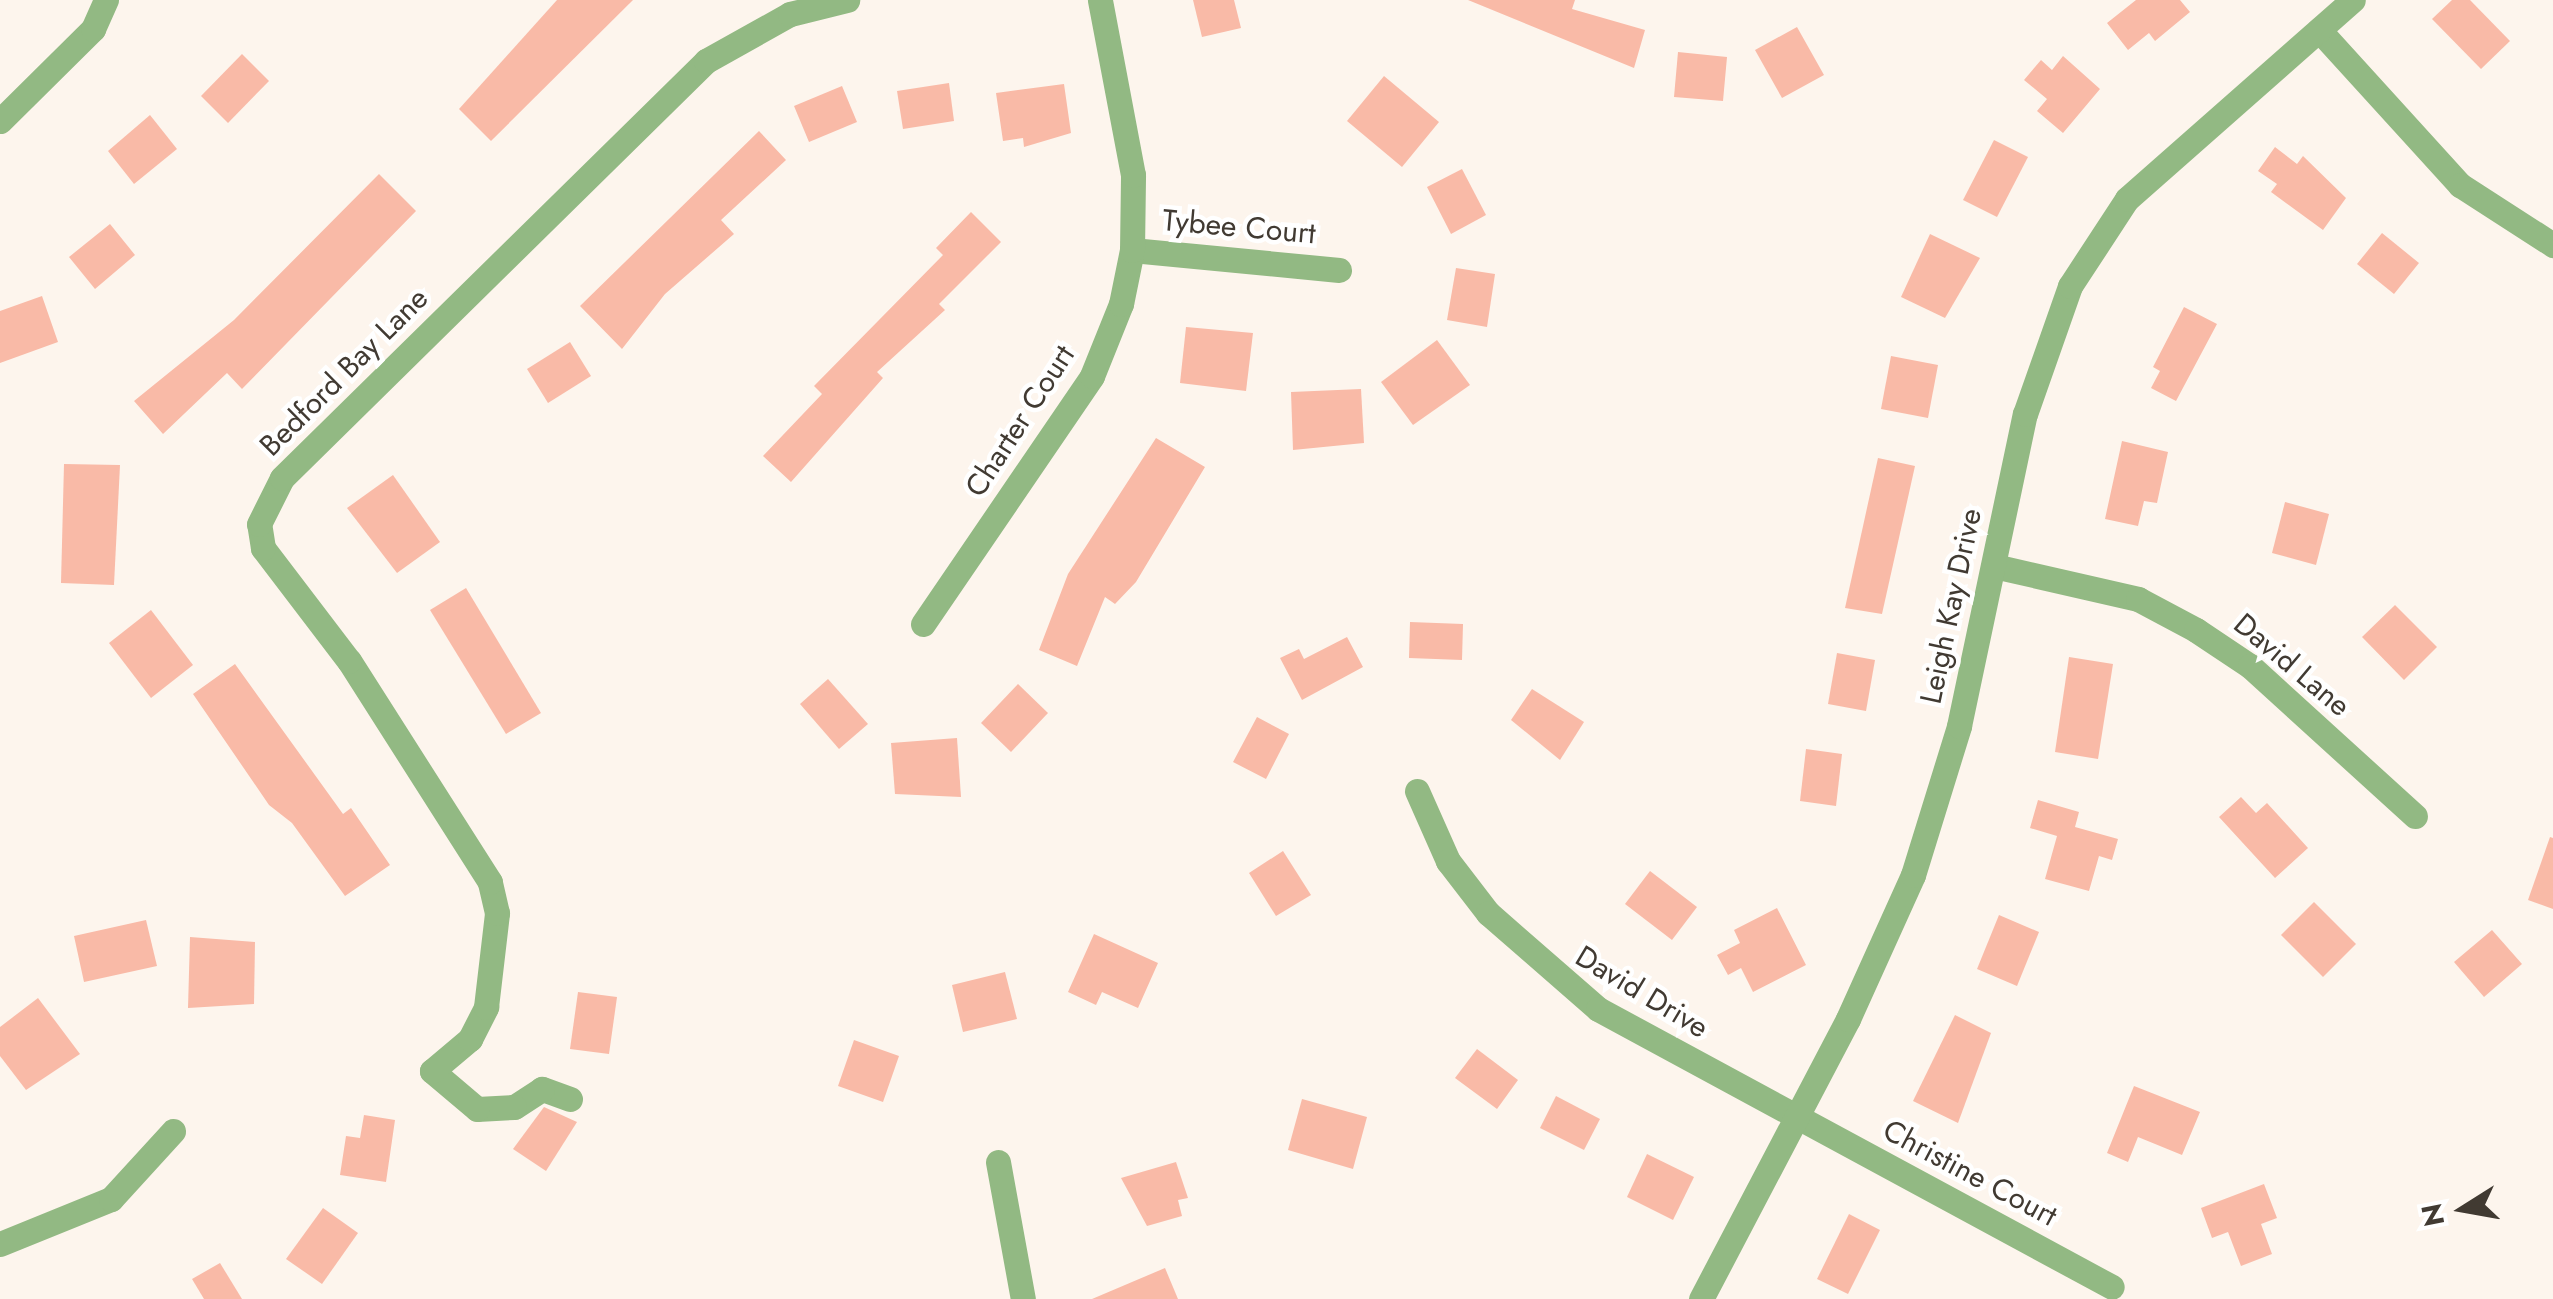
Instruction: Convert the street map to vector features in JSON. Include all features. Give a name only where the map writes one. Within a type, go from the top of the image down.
[{"type":"street","points":[[0,122],[94,30],[106,0]]},
{"type":"street","name":"Bedford Bay Lane","points":[[570,1099],[542,1089],[514,1107],[477,1109],[432,1071],[470,1039],[486,1007],[497,913],[490,882],[350,661],[262,548],[266,500],[706,60],[790,14],[847,0]]},
{"type":"street","name":"Charter Court","points":[[923,624],[1092,376],[1132,250],[1133,175],[1100,0]]},
{"type":"street","name":"Leigh Kay Drive","points":[[1702,1299],[1798,1116],[1913,874],[1959,726],[2040,360],[2091,250],[2158,169],[2354,0]]},
{"type":"street","points":[[2319,30],[2460,185],[2553,245]]},
{"type":"street","name":"Tybee Court","points":[[1132,250],[1338,270]]},
{"type":"street","name":"David Lane","points":[[1994,566],[2138,599],[2196,630],[2250,666],[2415,816]]},
{"type":"street","name":"David Drive","points":[[1417,792],[1448,861],[1553,977],[1798,1116]]},
{"type":"street","name":"Christine Court","points":[[1798,1116],[2112,1287]]},
{"type":"street","points":[[0,1244],[111,1199],[174,1131]]},
{"type":"street","points":[[998,1162],[1023,1299]]},
{"type":"building","points":[[557,0],[633,0],[491,141],[459,109]]},
{"type":"building","points":[[1193,0],[1234,0],[1241,28],[1202,37]]},
{"type":"building","points":[[1468,0],[1575,0],[1572,9],[1645,30],[1634,68]]},
{"type":"building","points":[[2136,0],[2180,0],[2190,12],[2155,41],[2149,33],[2128,50],[2107,23]]},
{"type":"building","points":[[2452,0],[2470,0],[2510,41],[2481,69],[2432,19]]},
{"type":"building","points":[[1797,27],[1824,75],[1782,98],[1755,50]]},
{"type":"building","points":[[1678,52],[1727,57],[1723,101],[1674,97]]},
{"type":"building","points":[[242,54],[269,81],[228,123],[201,96]]},
{"type":"building","points":[[2063,56],[2100,89],[2063,133],[2037,111],[2047,99],[2024,80],[2041,60],[2052,70]]},
{"type":"building","points":[[1384,76],[1439,122],[1402,167],[1347,121]]},
{"type":"building","points":[[949,83],[954,121],[903,129],[897,91]]},
{"type":"building","points":[[1064,84],[1071,133],[1024,147],[1023,138],[1003,141],[996,93]]},
{"type":"building","points":[[842,86],[857,122],[809,142],[794,106]]},
{"type":"building","points":[[150,115],[177,149],[134,184],[108,151]]},
{"type":"building","points":[[759,131],[786,160],[721,220],[734,234],[665,294],[622,349],[580,306]]},
{"type":"building","points":[[1994,140],[2028,157],[1997,217],[1963,200]]},
{"type":"building","points":[[2275,147],[2297,164],[2303,156],[2346,198],[2323,230],[2271,192],[2277,184],[2258,171]]},
{"type":"building","points":[[1462,169],[1486,215],[1451,234],[1427,187]]},
{"type":"building","points":[[379,174],[416,211],[242,389],[227,373],[163,434],[134,401],[234,320]]},
{"type":"building","points":[[971,212],[1001,242],[939,304],[945,310],[877,372],[883,378],[791,482],[763,456],[822,394],[814,386],[943,255],[936,248]]},
{"type":"building","points":[[110,224],[135,255],[95,289],[69,257]]},
{"type":"building","points":[[2382,233],[2419,263],[2394,294],[2357,264]]},
{"type":"building","points":[[1930,234],[1980,258],[1945,318],[1901,297]]},
{"type":"building","points":[[1456,268],[1495,274],[1487,327],[1447,320]]},
{"type":"building","points":[[42,296],[58,342],[0,363],[0,311]]},
{"type":"building","points":[[2184,307],[2217,324],[2176,401],[2151,388],[2160,371],[2153,367]]},
{"type":"building","points":[[1186,327],[1253,333],[1246,391],[1180,383]]},
{"type":"building","points":[[1437,340],[1470,385],[1413,425],[1381,382]]},
{"type":"building","points":[[570,342],[591,376],[548,403],[527,369]]},
{"type":"building","points":[[1891,356],[1938,365],[1928,418],[1881,409]]},
{"type":"building","points":[[1361,389],[1364,443],[1293,450],[1291,392]]},
{"type":"building","points":[[1156,438],[1205,467],[1136,582],[1115,604],[1105,597],[1077,666],[1039,650],[1068,574]]},
{"type":"building","points":[[2122,441],[2168,452],[2157,503],[2144,501],[2138,526],[2105,519]]},
{"type":"building","points":[[1878,458],[1915,466],[1882,614],[1845,608]]},
{"type":"building","points":[[64,464],[120,465],[114,585],[61,583]]},
{"type":"building","points":[[393,475],[440,542],[397,573],[347,508]]},
{"type":"building","points":[[2285,502],[2329,514],[2316,565],[2272,553]]},
{"type":"building","points":[[466,588],[541,713],[506,734],[430,610]]},
{"type":"building","points":[[2395,605],[2437,647],[2404,680],[2362,637]]},
{"type":"building","points":[[151,610],[193,665],[151,698],[109,643]]},
{"type":"building","points":[[1410,622],[1463,624],[1462,660],[1409,658]]},
{"type":"building","points":[[1347,637],[1363,667],[1302,700],[1280,658],[1299,649],[1304,659]]},
{"type":"building","points":[[1837,653],[1875,660],[1866,711],[1828,704]]},
{"type":"building","points":[[2069,657],[2113,664],[2098,759],[2055,752]]},
{"type":"building","points":[[235,664],[343,814],[351,808],[390,865],[345,896],[292,823],[269,805],[193,694]]},
{"type":"building","points":[[828,679],[868,724],[839,749],[800,704]]},
{"type":"building","points":[[1018,684],[1048,713],[1011,752],[981,723]]},
{"type":"building","points":[[1532,689],[1584,722],[1560,760],[1511,720]]},
{"type":"building","points":[[1257,717],[1289,734],[1266,779],[1233,762]]},
{"type":"building","points":[[957,738],[961,797],[895,794],[891,743]]},
{"type":"building","points":[[1806,749],[1842,754],[1836,806],[1800,801]]},
{"type":"building","points":[[2241,797],[2256,813],[2267,803],[2308,848],[2275,878],[2219,817]]},
{"type":"building","points":[[2038,800],[2079,812],[2075,827],[2118,839],[2112,860],[2099,856],[2089,891],[2045,879],[2057,836],[2030,828]]},
{"type":"building","points":[[2550,837],[2553,838],[2553,909],[2528,900]]},
{"type":"building","points":[[1283,851],[1311,895],[1276,916],[1249,873]]},
{"type":"building","points":[[1650,871],[1697,907],[1672,940],[1625,904]]},
{"type":"building","points":[[2314,902],[2356,944],[2323,977],[2281,935]]},
{"type":"building","points":[[1777,908],[1806,965],[1753,992],[1741,968],[1728,975],[1717,955],[1740,943],[1734,930]]},
{"type":"building","points":[[1999,915],[2039,932],[2017,986],[1977,969]]},
{"type":"building","points":[[146,920],[157,966],[84,982],[74,936]]},
{"type":"building","points":[[2492,930],[2522,964],[2484,997],[2454,962]]},
{"type":"building","points":[[1094,934],[1158,963],[1138,1008],[1102,992],[1096,1005],[1068,992]]},
{"type":"building","points":[[190,937],[255,942],[254,1004],[188,1008]]},
{"type":"building","points":[[1005,972],[1017,1019],[963,1032],[952,985]]},
{"type":"building","points":[[578,992],[617,997],[609,1054],[570,1049]]},
{"type":"building","points":[[38,998],[80,1054],[26,1090],[0,1056],[0,1027]]},
{"type":"building","points":[[1955,1015],[1991,1033],[1958,1123],[1913,1101]]},
{"type":"building","points":[[854,1040],[899,1056],[883,1102],[838,1086]]},
{"type":"building","points":[[1477,1049],[1518,1080],[1497,1109],[1455,1078]]},
{"type":"building","points":[[2134,1086],[2200,1112],[2182,1155],[2138,1137],[2128,1162],[2107,1153]]},
{"type":"building","points":[[1556,1096],[1600,1119],[1584,1150],[1540,1128]]},
{"type":"building","points":[[1302,1099],[1367,1117],[1353,1169],[1288,1150]]},
{"type":"building","points":[[544,1107],[577,1122],[546,1171],[513,1149]]},
{"type":"building","points":[[364,1115],[395,1120],[386,1182],[340,1175],[346,1136],[360,1138]]},
{"type":"building","points":[[1647,1154],[1694,1177],[1673,1220],[1627,1197]]},
{"type":"building","points":[[1176,1162],[1188,1198],[1178,1200],[1182,1216],[1147,1226],[1121,1178]]},
{"type":"building","points":[[2264,1184],[2277,1218],[2261,1224],[2272,1254],[2241,1266],[2228,1232],[2212,1238],[2201,1208]]},
{"type":"building","points":[[323,1208],[358,1233],[322,1284],[286,1259]]},
{"type":"building","points":[[1849,1214],[1880,1230],[1848,1294],[1817,1279]]},
{"type":"building","points":[[220,1263],[242,1299],[204,1299],[192,1279]]},
{"type":"building","points":[[1165,1268],[1178,1299],[1092,1299]]}]
